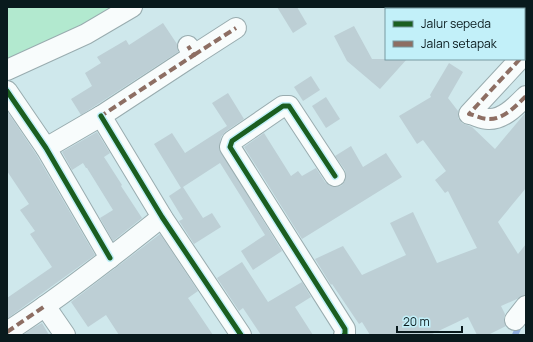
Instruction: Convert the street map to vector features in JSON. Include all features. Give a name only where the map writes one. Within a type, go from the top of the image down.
[{"type":"street","points":[[7,70],[86,34],[132,7]]},
{"type":"street","points":[[46,148],[101,116],[191,51],[236,28]]},
{"type":"street","points":[[519,60],[469,114],[488,119],[499,117],[517,106],[526,96]]},
{"type":"street","points":[[7,91],[46,148],[110,258]]},
{"type":"street","points":[[335,176],[289,106],[283,106],[232,141],[230,147],[345,329],[344,335]]},
{"type":"street","points":[[101,116],[162,217],[237,334]]},
{"type":"street","points":[[7,332],[110,258],[162,217]]},
{"type":"street","points":[[45,306],[65,335]]},
{"type":"green space","points":[[7,7],[123,7],[7,66]]},
{"type":"building","points":[[277,7],[297,7],[307,24],[293,33]]},
{"type":"building","points":[[163,23],[177,44],[178,52],[81,115],[71,99],[92,86],[85,73],[101,63],[97,57],[126,40],[129,45]]},
{"type":"building","points":[[354,26],[372,59],[406,60],[380,89],[347,61],[334,36]]},
{"type":"building","points":[[449,63],[463,72],[448,98],[458,111],[458,118],[462,123],[472,127],[495,149],[526,112],[526,188],[498,222],[518,254],[526,244],[526,295],[501,306],[505,314],[504,319],[506,326],[488,335],[477,335],[468,317],[430,335],[370,335],[362,322],[359,324],[332,284],[331,285],[315,259],[343,246],[362,275],[406,255],[390,223],[413,212],[437,263],[477,248],[448,191],[445,193],[435,180],[446,171],[423,140],[417,144],[399,116],[431,97],[430,95]]},
{"type":"building","points":[[311,76],[320,90],[303,101],[294,87]]},
{"type":"building","points":[[228,93],[244,119],[225,132],[221,137],[219,149],[282,251],[253,270],[241,251],[265,235],[220,163],[183,187],[203,218],[212,213],[221,227],[194,244],[179,221],[183,219],[169,196],[181,188],[154,144],[172,133],[185,153],[227,126],[212,103]]},
{"type":"building","points":[[326,97],[340,119],[326,128],[312,106]]},
{"type":"building","points":[[7,111],[36,154],[95,255],[8,318],[7,298],[52,267],[30,234],[35,231],[20,210],[29,204],[7,171]]},
{"type":"building","points":[[97,132],[110,153],[104,157],[142,218],[113,241],[100,218],[113,210],[83,163],[72,170],[62,152]]},
{"type":"building","points":[[264,133],[291,176],[298,171],[302,176],[316,168],[325,182],[330,186],[341,186],[345,181],[345,170],[335,156],[351,146],[363,167],[386,153],[402,177],[302,239],[244,147]]},
{"type":"building","points":[[160,234],[198,291],[188,298],[213,335],[119,335],[106,315],[88,327],[71,302]]},
{"type":"building","points":[[242,262],[268,302],[302,282],[311,297],[295,307],[313,335],[261,335],[243,308],[239,311],[217,278]]},
{"type":"building","points":[[42,323],[49,335],[23,335],[33,328]]},
{"type":"waterway","points":[[515,335],[521,322]]},
{"type":"marked path","points":[[194,55],[236,28]]},
{"type":"marked path","points":[[102,118],[101,116],[194,55],[188,46]]},
{"type":"marked path","points":[[519,60],[469,114],[486,119],[494,119],[509,112],[526,96]]},
{"type":"marked path","points":[[7,332],[45,306]]},
{"type":"cycle path","points":[[7,91],[46,148],[110,258]]},
{"type":"cycle path","points":[[335,176],[289,106],[283,106],[232,141],[230,147],[345,329],[344,335]]},
{"type":"cycle path","points":[[101,116],[162,217],[241,335]]}]
